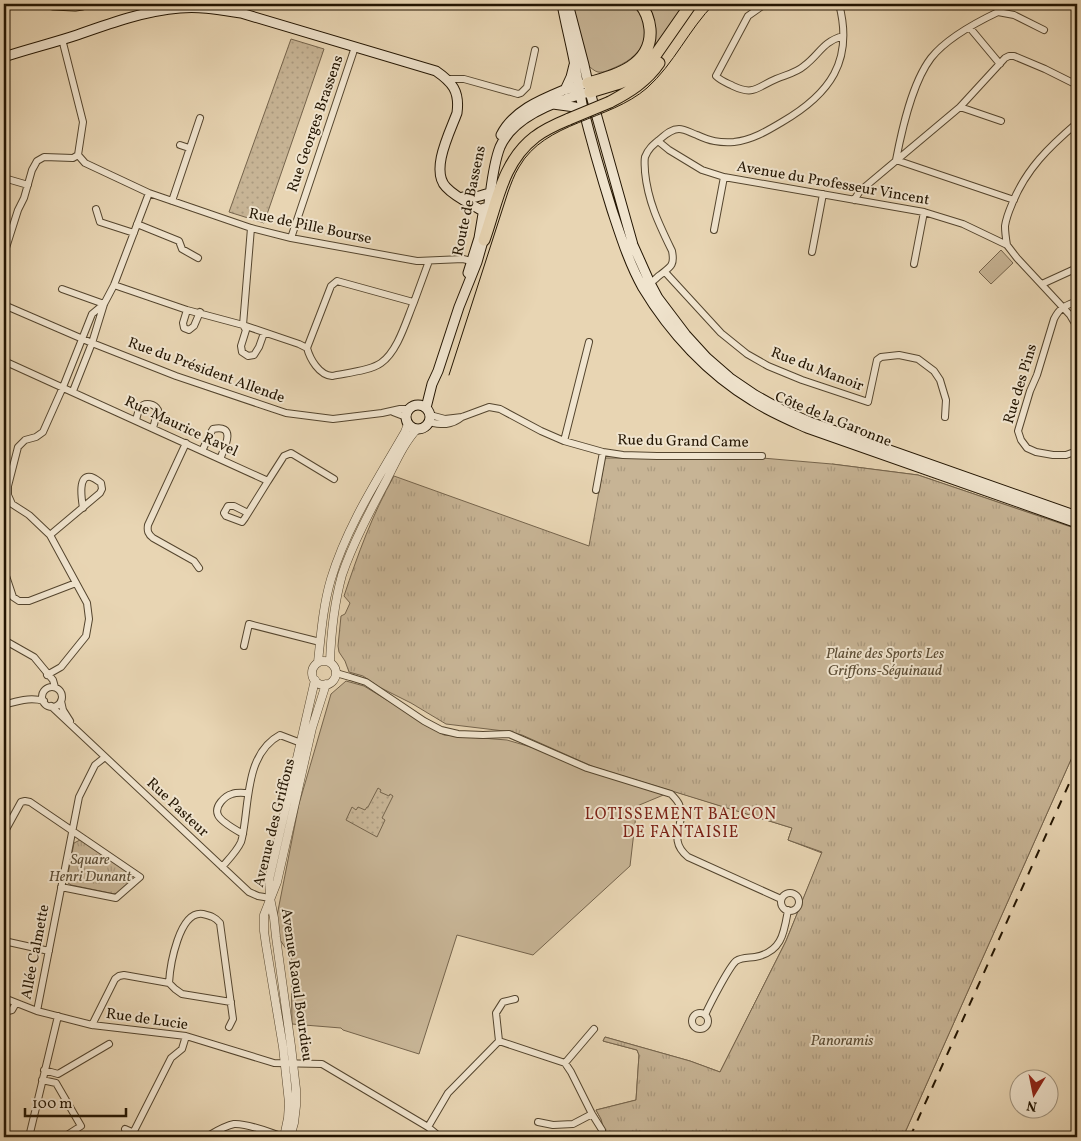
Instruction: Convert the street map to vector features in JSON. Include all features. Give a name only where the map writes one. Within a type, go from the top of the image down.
[{"type":"highway","points":[[53,4],[82,4]]},
{"type":"highway","points":[[584,89],[624,71],[636,63],[643,55],[648,47],[650,34],[649,22],[644,8],[640,4]]},
{"type":"highway","points":[[584,89],[606,88],[632,78],[652,60],[692,4]]},
{"type":"highway","points":[[484,240],[503,180],[516,156],[526,144],[551,127],[610,102],[632,90],[657,65],[692,4]]},
{"type":"highway","points":[[597,116],[600,100],[606,88]]},
{"type":"main road","points":[[562,4],[575,65],[580,72],[584,89]]},
{"type":"main road","points":[[568,4],[584,65],[584,89]]},
{"type":"main road","points":[[4,57],[143,14],[182,8],[211,8],[241,13],[436,71],[448,79],[456,90],[458,105],[457,113],[440,160],[440,176],[445,186],[455,195],[483,211]]},
{"type":"main road","points":[[565,90],[575,65]]},
{"type":"main road","points":[[409,414],[432,384],[438,371],[459,307],[477,262],[484,240],[495,163],[500,147],[508,133],[526,118],[584,89]]},
{"type":"main road","name":"Route de Bassens","points":[[459,307],[478,238],[495,145],[503,130],[520,112],[537,102],[565,90],[584,89]]},
{"type":"main road","name":"Côte de la Garonne","points":[[584,89],[584,111],[601,177],[625,248],[639,279],[663,318],[703,363],[726,383],[752,401],[779,416],[815,431],[1077,523]]},
{"type":"main road","name":"Côte de la Garonne","points":[[584,89],[597,116],[633,245],[650,283],[669,314],[686,335],[707,358],[730,378],[782,410],[833,431],[1077,516]]},
{"type":"main road","points":[[553,104],[575,107],[584,111]]},
{"type":"main road","points":[[455,195],[471,199],[486,194]]},
{"type":"main road","points":[[409,414],[413,428],[424,428],[428,415],[432,384]]},
{"type":"main road","points":[[409,414],[420,405],[428,415]]},
{"type":"street","points":[[764,4],[748,16],[716,76],[742,90],[749,92],[790,74],[803,67],[828,42],[843,36]]},
{"type":"street","points":[[639,279],[650,283],[653,282],[669,269],[673,256],[655,215],[646,181],[644,162],[648,151],[673,130],[679,129],[722,143],[742,141],[769,130],[809,105],[833,77],[842,55],[843,36],[839,4]]},
{"type":"street","points":[[896,160],[913,94],[920,76],[932,57],[950,41],[998,12],[1014,15],[1044,30]]},
{"type":"street","points":[[970,28],[1000,64]]},
{"type":"street","points":[[4,254],[32,170],[37,161],[44,157],[73,158],[78,156],[83,122],[62,40]]},
{"type":"street","name":"Rue Georges Brassens","points":[[290,238],[355,47]]},
{"type":"street","points":[[448,79],[464,79],[518,94],[527,87],[535,50]]},
{"type":"street","points":[[854,200],[860,190],[960,107],[986,77],[1009,56],[1014,56],[1045,69],[1077,86]]},
{"type":"street","points":[[960,107],[1002,121]]},
{"type":"street","points":[[172,201],[200,118]]},
{"type":"street","points":[[1077,123],[1053,144],[1026,176],[1014,200],[1005,226],[1006,245],[1070,315],[1077,327]]},
{"type":"street","name":"Avenue du Professeur Vincent","points":[[658,141],[702,170],[724,176],[924,212],[963,224],[1006,245]]},
{"type":"street","points":[[180,145],[189,148]]},
{"type":"street","name":"Rue de Pille Bourse","points":[[78,156],[85,162],[149,193],[251,228],[290,238],[417,261],[471,260]]},
{"type":"street","points":[[896,160],[1014,200]]},
{"type":"street","points":[[714,230],[724,176]]},
{"type":"street","points":[[4,178],[28,186]]},
{"type":"street","points":[[73,391],[92,344],[104,304],[114,285],[149,193]]},
{"type":"street","points":[[812,252],[824,194]]},
{"type":"street","points":[[96,209],[100,222],[134,233]]},
{"type":"street","points":[[914,264],[924,212]]},
{"type":"street","points":[[137,224],[179,241],[182,249],[198,258]]},
{"type":"street","points":[[251,228],[243,325],[246,330],[241,346],[242,352],[248,356],[254,355],[264,333]]},
{"type":"street","points":[[413,302],[337,281],[330,286],[307,348],[309,355],[320,370],[326,375],[332,376],[371,368],[380,364],[390,354],[396,344],[413,302],[429,261]]},
{"type":"street","points":[[1042,284],[1077,268]]},
{"type":"street","points":[[644,271],[663,274]]},
{"type":"street","name":"Rue du Manoir","points":[[663,274],[721,333],[747,354],[768,366],[802,380],[868,402],[877,360],[881,357],[899,355],[918,359],[934,371],[940,380],[946,400],[945,417]]},
{"type":"street","points":[[114,285],[187,310],[243,325],[307,348]]},
{"type":"street","points":[[62,290],[104,304]]},
{"type":"street","points":[[1063,307],[1077,301]]},
{"type":"street","points":[[47,675],[61,667],[86,636],[89,619],[86,604],[50,535],[29,515],[12,504],[8,495],[8,486],[18,447],[25,440],[36,437],[43,432],[92,314],[104,304]]},
{"type":"street","name":"Rue du Président Allende","points":[[4,306],[92,344],[176,376],[286,413],[333,419],[400,409],[409,414]]},
{"type":"street","name":"Rue des Pins","points":[[1063,307],[1058,311],[1054,319],[1018,431],[1021,440],[1027,448],[1036,452],[1066,455],[1077,451]]},
{"type":"street","points":[[187,310],[183,323],[184,328],[189,330],[194,326],[200,312]]},
{"type":"street","points":[[564,441],[589,342]]},
{"type":"street","name":"Rue Maurice Ravel","points":[[4,361],[268,481]]},
{"type":"street","points":[[136,420],[141,407],[150,404],[156,406],[158,410],[153,428]]},
{"type":"street","name":"Rue du Grand Came","points":[[428,415],[439,425],[450,424],[462,417],[489,407],[500,409],[564,441],[603,452],[623,455],[762,456]]},
{"type":"street","points":[[318,662],[326,601],[338,560],[362,506],[405,432],[409,414]]},
{"type":"street","points":[[202,450],[213,429],[220,428],[226,431],[228,436],[220,458]]},
{"type":"street","points":[[330,662],[334,612],[349,558],[379,494],[411,436],[417,429]]},
{"type":"street","points":[[186,443],[148,525],[148,530],[152,538],[194,561],[199,568]]},
{"type":"street","points":[[248,513],[284,456],[291,452],[334,479]]},
{"type":"street","points":[[596,490],[603,452]]},
{"type":"street","points":[[50,535],[100,493],[102,483],[92,477],[85,479],[81,485],[82,508]]},
{"type":"street","points":[[4,570],[13,597],[20,601],[29,601],[76,583]]},
{"type":"street","points":[[244,646],[249,624],[320,642]]},
{"type":"street","points":[[4,640],[34,657],[52,680],[55,687],[60,690],[62,701],[58,705],[50,706],[44,703],[47,675]]},
{"type":"street","points":[[324,661],[330,662],[336,673],[333,680],[326,684],[318,683],[312,674],[315,664],[324,661]]},
{"type":"street","points":[[336,673],[366,682],[424,721],[441,730],[458,734],[509,734],[587,768],[672,794],[679,804],[681,814],[677,841],[680,851],[688,857],[781,899]]},
{"type":"street","name":"Avenue des Griffons","points":[[270,898],[277,882],[306,753],[315,680]]},
{"type":"street","name":"Avenue des Griffons","points":[[270,898],[269,880],[301,743],[326,684]]},
{"type":"street","points":[[4,705],[18,700],[35,699],[44,695],[50,687],[55,687]]},
{"type":"street","name":"Rue Pasteur","points":[[62,701],[63,710],[73,727]]},
{"type":"street","name":"Rue Pasteur","points":[[50,706],[248,892],[270,898]]},
{"type":"street","points":[[222,867],[240,843],[243,834],[248,793],[256,760],[273,739],[280,735],[301,743]]},
{"type":"street","name":"Allée Calmette","points":[[37,1011],[79,796],[95,765],[104,758]]},
{"type":"street","points":[[243,834],[234,830],[218,816],[218,806],[233,793],[248,793]]},
{"type":"street","points":[[4,833],[21,802],[30,802],[140,877],[116,898],[61,886]]},
{"type":"street","points":[[790,893],[798,897],[799,903],[794,910],[788,910],[783,907],[781,899],[785,894],[790,893]]},
{"type":"street","name":"Avenue Raoul Bourdieu","points":[[270,898],[291,1046],[288,1063],[296,1089],[294,1123],[286,1137]]},
{"type":"street","points":[[704,1015],[736,962],[766,954],[780,942],[788,910]]},
{"type":"street","points":[[169,983],[175,946],[187,921],[198,913],[217,919],[220,923],[233,1019],[228,1027]]},
{"type":"street","points":[[4,941],[49,951]]},
{"type":"street","points":[[92,1025],[116,979],[124,975],[169,983],[182,994],[231,1002]]},
{"type":"street","name":"Rue de Lucie","points":[[4,998],[37,1011],[92,1025],[186,1036],[274,1063],[322,1064],[428,1127],[440,1137]]},
{"type":"street","points":[[499,1041],[496,1013],[503,1002],[515,999]]},
{"type":"street","points":[[4,1012],[12,1010],[16,1003]]},
{"type":"street","points":[[29,1137],[58,1016]]},
{"type":"street","points":[[564,1063],[594,1029]]},
{"type":"street","points":[[125,1129],[133,1135],[171,1058],[182,1050],[186,1036]]},
{"type":"street","points":[[499,1041],[564,1063],[571,1072],[602,1130],[602,1137]]},
{"type":"street","points":[[428,1127],[448,1093],[499,1041]]},
{"type":"street","points":[[44,1070],[58,1074],[109,1044]]},
{"type":"street","points":[[58,1074],[56,1083],[81,1126],[64,1137]]},
{"type":"street","points":[[42,1080],[56,1083]]},
{"type":"street","points":[[538,1122],[553,1125],[573,1124],[592,1114]]},
{"type":"street","points":[[206,1137],[234,1124],[286,1137]]},
{"type":"green space","points":[[572,4],[635,4],[645,23],[646,32],[640,48],[626,62],[616,67],[603,72],[594,70],[588,65]]},
{"type":"green space","points":[[646,4],[686,4],[656,50],[652,48],[655,30],[654,20]]},
{"type":"green space","points":[[291,39],[324,49],[264,223],[229,212]]},
{"type":"green space","points":[[1001,250],[1013,263],[991,284],[979,272]]},
{"type":"green space","name":"Plaine des Sports Les Griffons-Séguinaud","points":[[605,458],[762,458],[832,464],[918,475],[1077,529],[1077,746],[903,1137],[606,1137],[601,1119],[596,1110],[636,1100],[639,1055],[637,1050],[603,1041],[605,1037],[690,1061],[720,1072],[786,941],[822,852],[788,840],[792,828],[594,767],[522,735],[446,724],[379,687],[363,676],[349,672],[339,652],[341,616],[345,614],[350,603],[344,596],[366,535],[394,476],[589,546]]},
{"type":"green space","name":"Panoramis","points":[[832,464],[918,475],[1077,529],[1077,746],[903,1137],[606,1137],[601,1119],[596,1110],[636,1100],[639,1055],[637,1050],[603,1041],[605,1037],[690,1061],[720,1072],[786,941],[822,853],[788,840],[792,828],[673,791],[637,806],[630,866],[533,955],[457,935],[419,1054],[341,1028],[292,1024],[291,956],[274,931],[299,804],[331,694],[346,681],[364,686],[444,735],[507,740],[643,780]]},
{"type":"green space","points":[[378,788],[381,790],[380,792],[393,796],[382,818],[385,820],[377,837],[346,820],[352,807],[356,810],[358,807],[365,810],[368,807]]},
{"type":"green space","name":"Square Henri Dunant","points":[[83,840],[133,875],[133,880],[117,894],[68,883],[67,879],[74,843]]},
{"type":"tram line","points":[[449,375],[508,192],[519,167],[530,152],[561,130],[615,108],[647,88],[657,79],[714,4]]},
{"type":"railway","points":[[910,1137],[1077,766]]},
{"type":"district","name":"LOTISSEMENT BALCON DE FANTAISIE","points":[[681,824]]}]
